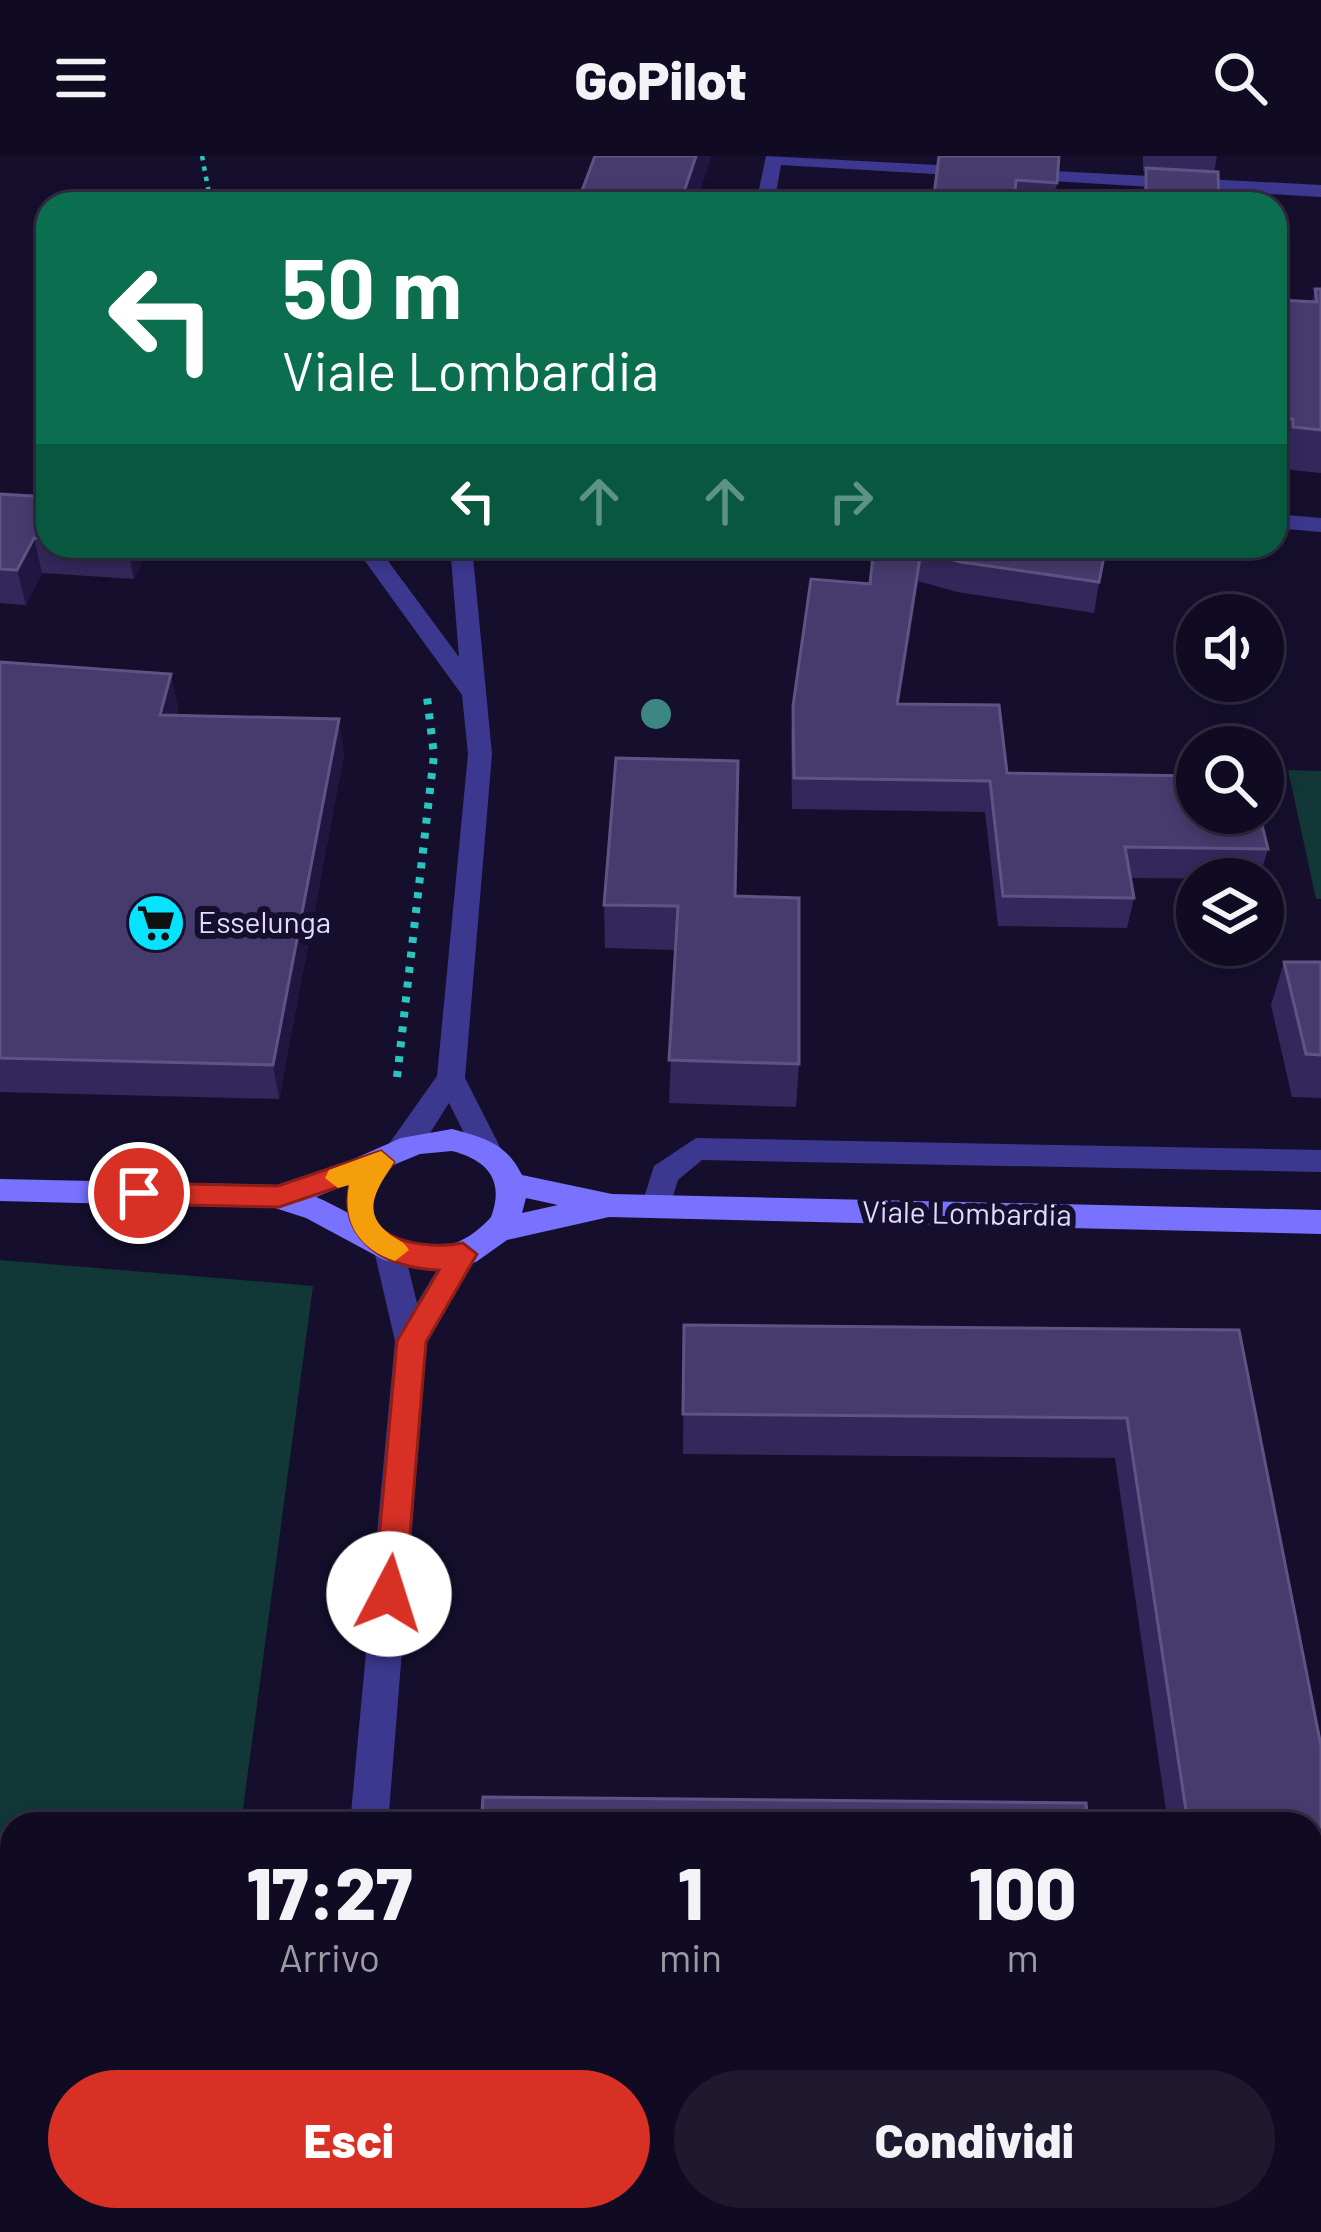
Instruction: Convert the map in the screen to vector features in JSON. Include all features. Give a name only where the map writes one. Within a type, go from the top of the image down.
[{"type":"street","points":[[767,192],[773,159],[1321,191]]},
{"type":"street","points":[[1287,522],[1321,525]]},
{"type":"street","points":[[374,558],[476,696]]},
{"type":"street","points":[[462,558],[480,754],[451,1078],[487,1151],[513,1184],[513,1209],[502,1229]]},
{"type":"street","points":[[370,1812],[412,1341],[383,1244],[364,1223],[359,1204],[363,1183],[451,1078]]},
{"type":"street","points":[[279,1196],[391,1155],[453,1140],[487,1151]]},
{"type":"street","points":[[656,1207],[665,1174],[696,1149],[1321,1161]]},
{"type":"street","name":"Viale Lombardia","points":[[513,1184],[612,1206],[1321,1222]]},
{"type":"street","points":[[0,1190],[279,1196],[336,1216],[383,1244],[422,1258],[463,1254]]},
{"type":"street","name":"Viale Lombardia","points":[[463,1254],[502,1229],[612,1206]]},
{"type":"street","points":[[412,1341],[463,1254]]},
{"type":"path","points":[[202,156],[209,192]]},
{"type":"path","points":[[393,1095],[434,754],[428,698],[416,679]]},
{"type":"path","points":[[397,1077],[451,1078]]},
{"type":"green space","points":[[1288,770],[1321,771],[1321,899],[1316,899]]},
{"type":"green space","points":[[0,1260],[313,1286],[243,1812],[0,1812]]},
{"type":"building","points":[[595,156],[696,156],[684,192],[582,192]]},
{"type":"building","points":[[939,156],[1059,156],[1057,183],[1016,180],[1015,192],[934,192]]},
{"type":"building","points":[[1146,168],[1218,172],[1219,192],[1146,192]]},
{"type":"building","points":[[1315,289],[1321,289],[1321,430],[1293,427],[1293,419],[1287,419],[1287,300],[1317,302]]},
{"type":"building","points":[[0,494],[36,496],[36,538],[17,570],[0,569]]},
{"type":"building","points":[[873,558],[920,558],[897,704],[999,705],[1007,773],[1176,776],[1176,834],[1264,834],[1268,849],[1125,847],[1134,898],[1003,896],[990,781],[794,778],[793,706],[811,579],[870,584]]},
{"type":"building","points":[[946,558],[1104,558],[1099,582],[961,562]]},
{"type":"building","name":"Esselunga","points":[[0,662],[171,674],[160,715],[339,719],[273,1065],[0,1058]]},
{"type":"building","points":[[616,758],[738,761],[735,896],[799,898],[799,1064],[669,1060],[678,906],[604,905]]},
{"type":"building","points":[[1284,962],[1321,962],[1321,1055],[1306,1054]]},
{"type":"building","points":[[684,1325],[1239,1330],[1321,1746],[1321,1812],[1186,1812],[1127,1418],[683,1414]]},
{"type":"building","points":[[483,1797],[1086,1803],[1087,1812],[482,1812]]},
{"type":"slow traffic","points":[[338,1178],[381,1162],[363,1183],[359,1204],[364,1223],[378,1241],[395,1250]]},
{"type":"place","name":"Esselunga","points":[[156,923]]},
{"type":"route","points":[[139,1193],[279,1196],[381,1162],[363,1183],[359,1204],[364,1223],[378,1241],[409,1257],[463,1254],[412,1341],[389,1594]]}]
